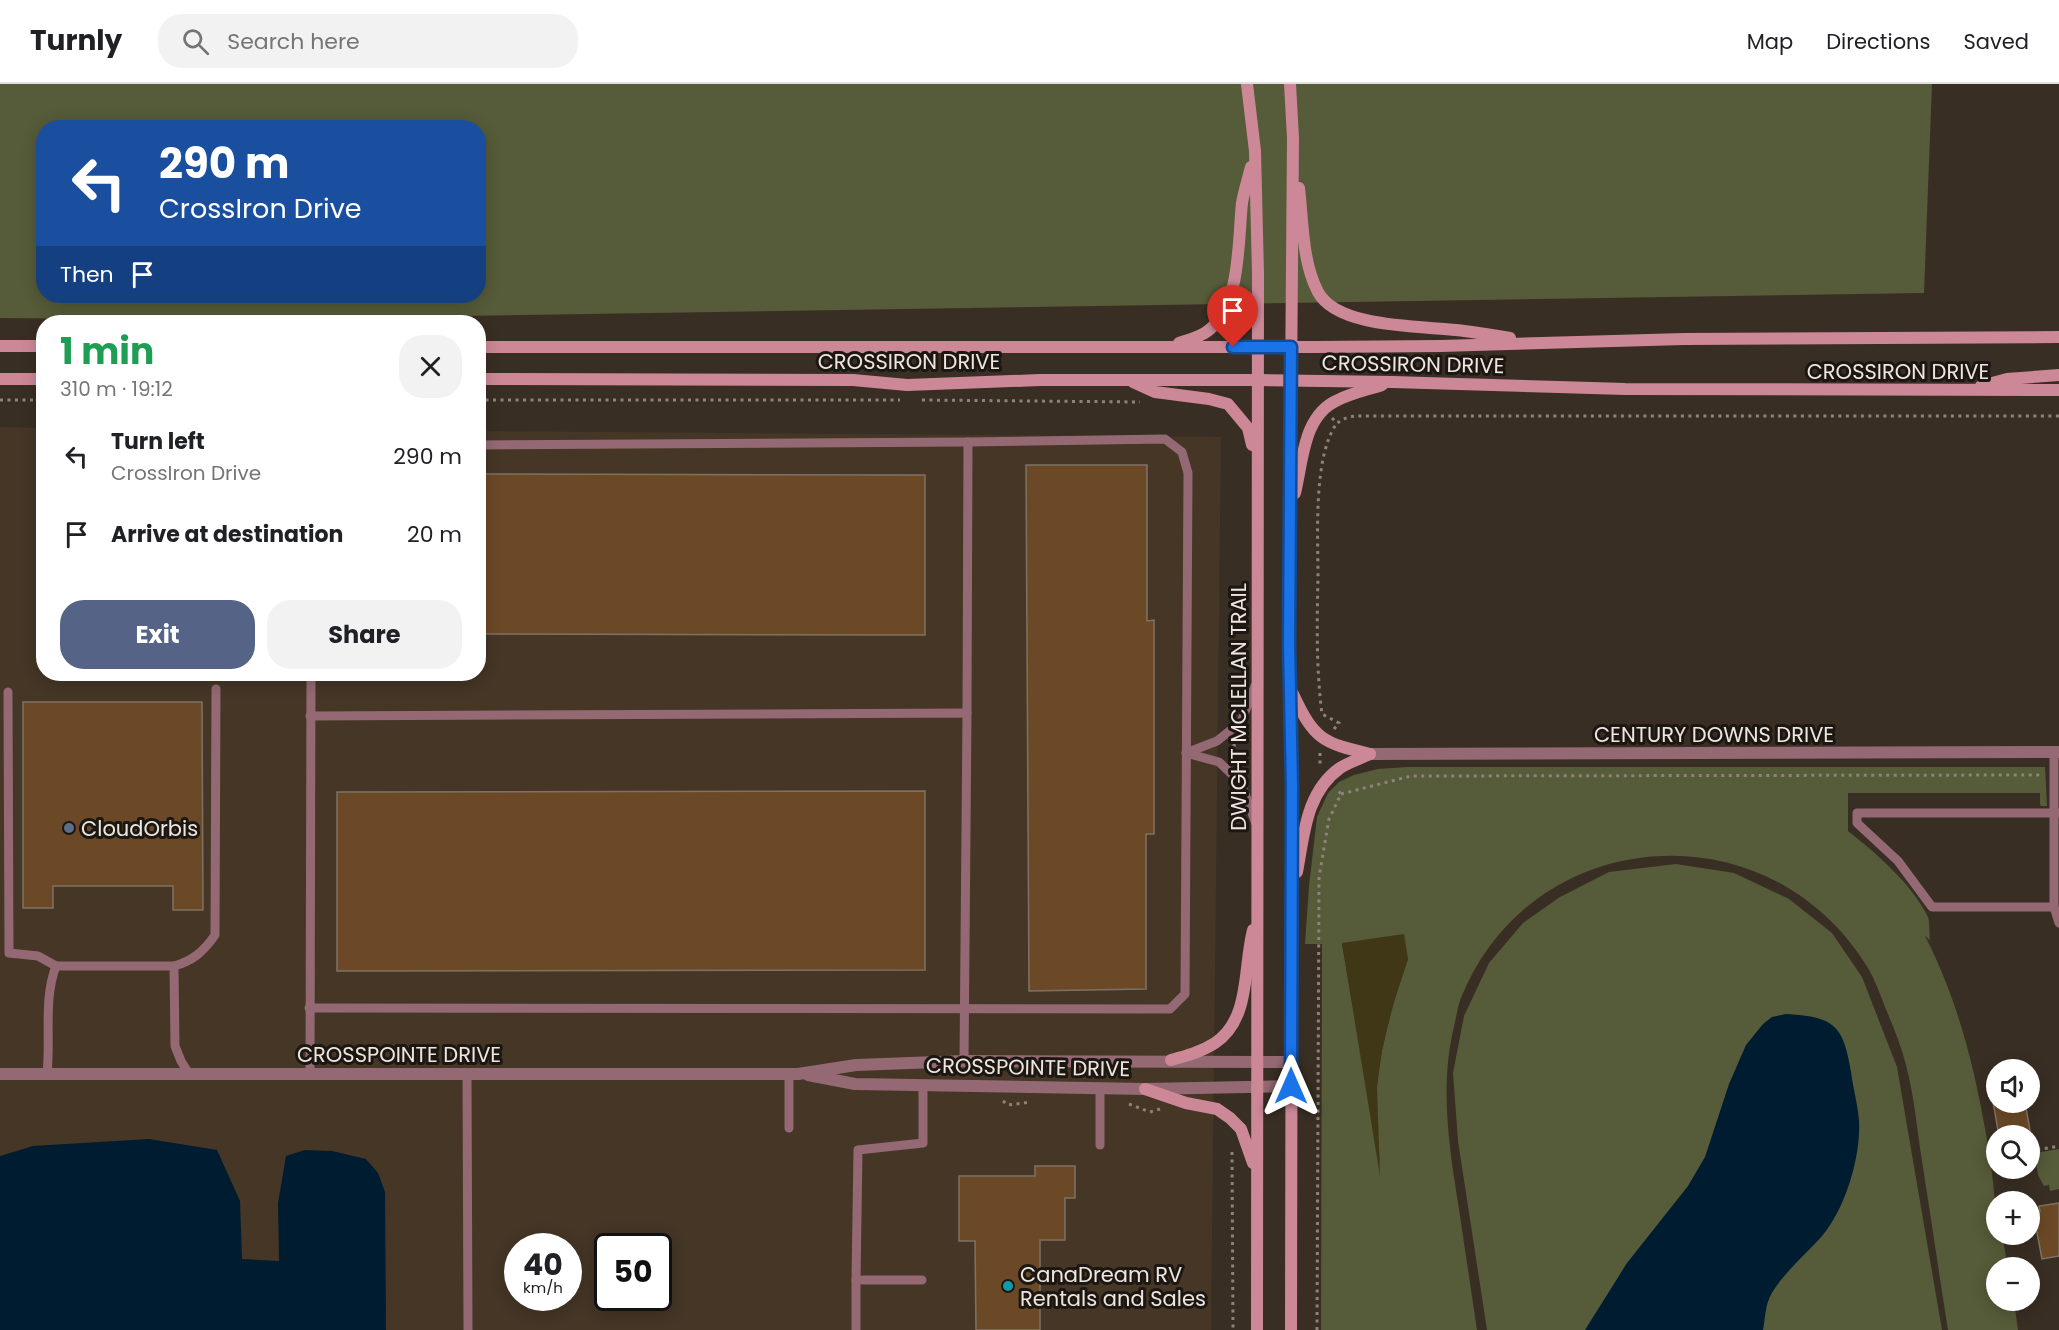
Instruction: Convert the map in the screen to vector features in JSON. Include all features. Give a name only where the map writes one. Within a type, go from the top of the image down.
[{"type":"main road","name":"DWIGHT MCLELLAN TRAIL","points":[[1247,84],[1255,151],[1258,274],[1257,1330]]},
{"type":"main road","points":[[1290,84],[1293,138],[1307,255],[1312,280],[1319,295],[1335,309],[1359,319],[1458,330],[1541,343]]},
{"type":"main road","points":[[1291,1330],[1292,907],[1289,645],[1293,138]]},
{"type":"main road","points":[[1162,347],[1190,339],[1209,330],[1219,319],[1229,301],[1236,268],[1243,201],[1255,151]]},
{"type":"main road","name":"CROSSIRON DRIVE","points":[[486,347],[1097,349],[1684,339],[2059,337]]},
{"type":"main road","points":[[0,346],[36,346]]},
{"type":"main road","points":[[1962,391],[2007,379],[2059,375]]},
{"type":"main road","points":[[0,379],[36,379]]},
{"type":"main road","name":"CROSSIRON DRIVE","points":[[486,379],[853,380],[907,385],[1040,380],[1291,380],[1625,389],[2059,390]]},
{"type":"main road","points":[[1129,380],[1155,392],[1209,399],[1228,404],[1248,428],[1257,471]]},
{"type":"main road","points":[[1290,512],[1312,423],[1336,400],[1392,382]]},
{"type":"main road","points":[[1291,689],[1312,729],[1327,742],[1370,754]]},
{"type":"main road","points":[[1292,907],[1307,818],[1314,799],[1340,768],[1370,754]]},
{"type":"main road","points":[[1170,1060],[1198,1052],[1214,1044],[1226,1034],[1233,1024],[1242,1003],[1248,950],[1258,912]]},
{"type":"main road","points":[[1145,1089],[1186,1103],[1217,1109],[1230,1118],[1241,1129],[1249,1146],[1258,1181]]},
{"type":"street","name":"CENTURY DOWNS DRIVE","points":[[1370,754],[2057,752]]},
{"type":"street","name":"CROSSPOINTE DRIVE","points":[[0,1074],[793,1074],[856,1065],[964,1061],[1291,1062]]},
{"type":"street","name":"CROSSPOINTE DRIVE","points":[[793,1074],[855,1084],[1145,1089],[1291,1086]]},
{"type":"lane","points":[[309,1008],[1170,1009],[1185,994],[1188,473],[1182,452],[1165,439],[486,445]]},
{"type":"lane","points":[[964,1061],[968,442]]},
{"type":"lane","points":[[310,1074],[311,681]]},
{"type":"lane","points":[[1186,753],[1216,741],[1241,722],[1257,681]]},
{"type":"lane","points":[[8,692],[9,953],[38,956],[56,966],[174,966],[185,963],[205,950],[215,935],[216,689]]},
{"type":"lane","points":[[310,716],[967,713]]},
{"type":"lane","points":[[2057,752],[2054,775],[2056,813],[2054,906],[2059,923]]},
{"type":"lane","points":[[1186,753],[1219,762],[1241,783],[1257,829]]},
{"type":"lane","points":[[2054,906],[1932,906],[1898,861],[1857,823],[1857,813],[2056,813]]},
{"type":"lane","points":[[47,1074],[49,994],[56,966]]},
{"type":"lane","points":[[174,966],[175,1046],[189,1074]]},
{"type":"lane","points":[[466,1074],[468,1330]]},
{"type":"lane","points":[[789,1128],[793,1074]]},
{"type":"lane","points":[[856,1330],[858,1150],[923,1143],[923,1085]]},
{"type":"lane","points":[[1100,1088],[1100,1145]]},
{"type":"lane","points":[[856,1280],[922,1280]]},
{"type":"path","points":[[486,399],[910,400]]},
{"type":"path","points":[[0,400],[36,400]]},
{"type":"path","points":[[922,400],[1144,403]]},
{"type":"path","points":[[1330,416],[1337,423]]},
{"type":"path","points":[[1335,728],[1339,723],[1322,714],[1317,676],[1318,490],[1330,433],[1337,423],[1346,418],[1354,416],[2059,416]]},
{"type":"path","points":[[1234,740],[1235,763]]},
{"type":"path","points":[[1317,1330],[1319,877],[1329,819],[1341,794],[1411,776],[2054,775]]},
{"type":"path","points":[[1329,780],[1341,794]]},
{"type":"path","points":[[1000,1099],[1008,1105],[1029,1104],[1035,1099]]},
{"type":"path","points":[[1128,1103],[1150,1112],[1162,1108]]},
{"type":"path","points":[[2040,1149],[2059,1146]]},
{"type":"path","points":[[1232,1149],[1233,1330]]},
{"type":"shaded area","points":[[0,427],[36,428],[36,681],[486,681],[486,431],[1221,437],[1211,1330],[0,1330]]},
{"type":"green space","points":[[0,84],[1932,84],[1924,293],[486,316],[36,315],[36,318],[0,318]]},
{"type":"green space","points":[[1407,767],[2045,767],[2047,806],[2041,806],[2040,793],[1848,793],[1848,831],[1903,881],[1928,917],[1930,940],[1925,936],[1946,983],[1963,1032],[1986,1134],[1986,1179],[1992,1179],[1994,1191],[1986,1191],[1986,1245],[2004,1245],[2006,1257],[1986,1257],[1986,1311],[2015,1311],[2018,1330],[1948,1330],[1909,1076],[1897,1036],[1868,968],[1825,916],[1773,880],[1715,860],[1654,856],[1595,868],[1541,896],[1495,940],[1460,1001],[1447,1069],[1447,1116],[1477,1330],[1321,1330],[1322,944],[1305,944],[1317,817],[1328,793],[1339,782],[1354,775],[1378,769]],"holes":[[[1342,944],[1408,959],[1389,1021],[1377,1086],[1380,1165]]]},
{"type":"green space","points":[[1676,864],[1734,873],[1789,899],[1832,933],[1862,977],[1897,1067],[1942,1330],[1487,1330],[1458,1141],[1453,1073],[1464,1016],[1489,963],[1523,923],[1560,897],[1609,872]]},
{"type":"green space","points":[[2059,1149],[2059,1189],[2050,1191],[2049,1185],[2044,1186],[2040,1179],[2040,1152]]},
{"type":"sand","points":[[1404,934],[1408,959],[1393,1004],[1382,1050],[1377,1087],[1380,1176],[1342,943]]},
{"type":"water","points":[[1786,1014],[1815,1018],[1834,1026],[1840,1033],[1848,1056],[1858,1109],[1859,1135],[1850,1182],[1830,1225],[1773,1291],[1767,1306],[1763,1330],[1585,1330],[1627,1263],[1688,1186],[1705,1157],[1729,1084],[1746,1045],[1763,1024],[1772,1017]]},
{"type":"water","points":[[149,1139],[217,1150],[240,1201],[242,1259],[279,1261],[278,1203],[286,1156],[305,1150],[332,1151],[366,1159],[378,1173],[385,1192],[386,1330],[0,1330],[0,1156],[33,1146]]},
{"type":"building","points":[[1026,465],[1147,465],[1147,621],[1154,620],[1154,834],[1146,834],[1146,989],[1029,991]]},
{"type":"building","points":[[486,474],[925,475],[925,635],[486,634]]},
{"type":"building","points":[[23,702],[202,702],[203,910],[173,910],[173,886],[53,886],[53,908],[23,908]]},
{"type":"building","points":[[925,791],[925,970],[337,971],[337,792]]},
{"type":"building","points":[[1995,1113],[2027,1113],[2029,1125],[1997,1125]]},
{"type":"building","name":"CanaDream RV Rentals and Sales","points":[[1035,1166],[1075,1166],[1075,1198],[1065,1198],[1065,1240],[1040,1240],[1040,1330],[976,1330],[975,1241],[959,1241],[959,1176],[1035,1176]]},
{"type":"building","points":[[2059,1203],[2059,1256],[2042,1259],[2039,1245],[2040,1206]]},
{"type":"place","name":"CloudOrbis","points":[[69,828]]},
{"type":"place","name":"CanaDream RV Rentals and Sales","points":[[1008,1286]]},
{"type":"route","points":[[1233,347],[1291,347],[1289,645],[1292,786],[1291,1086]]}]
